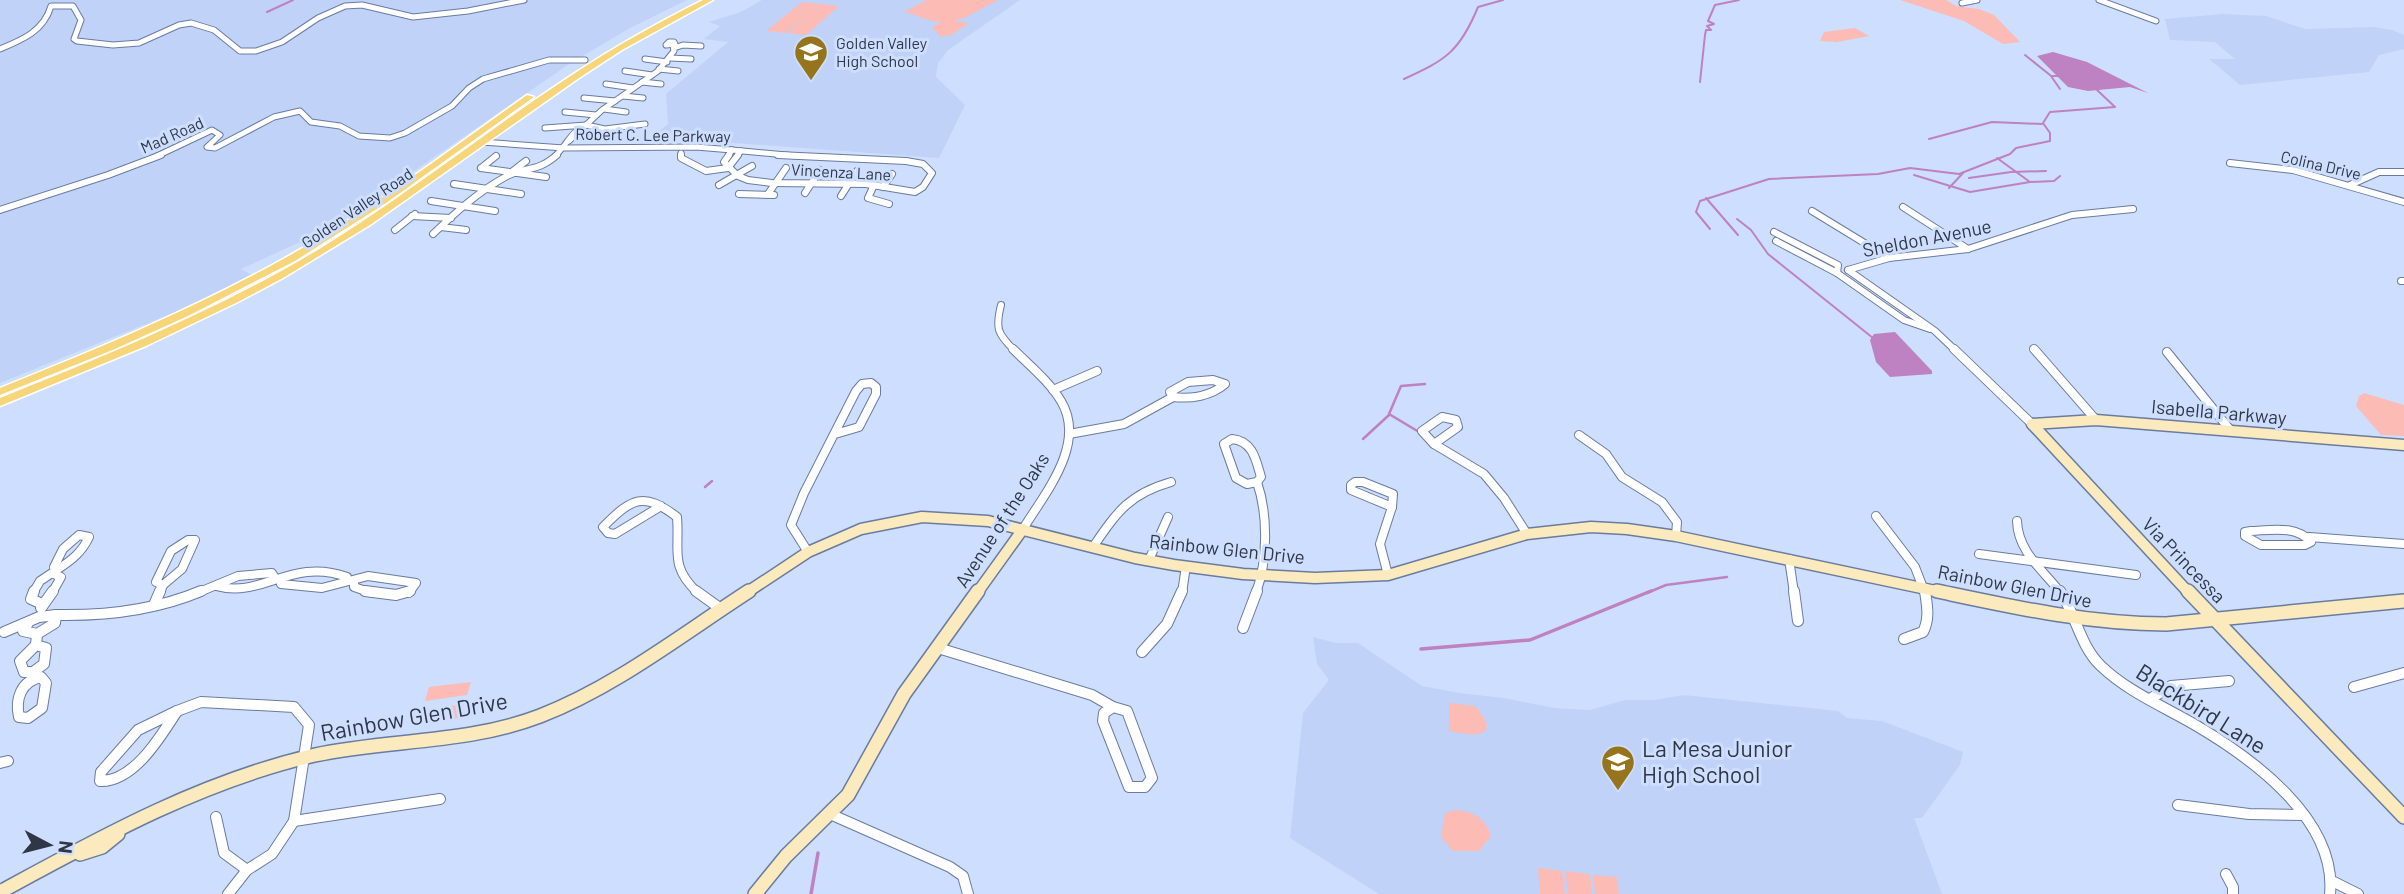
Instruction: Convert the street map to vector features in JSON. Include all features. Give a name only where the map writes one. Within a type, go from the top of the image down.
[{"type":"main road","name":"Golden Valley Road","points":[[0,391],[179,316],[244,285],[352,221],[585,60],[650,22],[696,0]]},
{"type":"main road","name":"Golden Valley Road","points":[[0,402],[183,324],[254,290],[367,223],[617,47],[709,0]]},
{"type":"street","points":[[0,49],[36,31],[51,12],[51,6],[73,6],[81,20],[74,39],[77,41],[134,44],[192,23],[229,38],[240,51],[250,52],[274,48],[321,16],[346,5],[363,5],[415,17],[524,0]]},
{"type":"street","points":[[1962,3],[1977,0]]},
{"type":"street","points":[[2099,0],[2157,21]]},
{"type":"street","points":[[433,233],[462,206],[487,188],[516,172],[544,166],[569,141],[578,137],[596,115],[669,60],[673,46],[701,46]]},
{"type":"street","points":[[645,59],[691,59]]},
{"type":"street","name":"Mad Road","points":[[0,210],[129,169],[171,152],[212,130],[220,135],[207,147],[215,148],[283,114],[300,111],[312,122],[341,126],[359,136],[397,136],[452,106],[469,88],[483,79],[549,60],[585,60]]},
{"type":"street","points":[[659,69],[678,71]]},
{"type":"street","points":[[625,71],[652,75]]},
{"type":"street","points":[[642,82],[661,85]]},
{"type":"street","points":[[606,85],[633,88]]},
{"type":"street","points":[[623,96],[643,98]]},
{"type":"street","points":[[584,98],[615,101]]},
{"type":"street","points":[[604,109],[626,112]]},
{"type":"street","points":[[565,112],[596,115]]},
{"type":"street","points":[[545,128],[586,125],[606,130],[645,124]]},
{"type":"street","name":"Robert C. Lee Parkway","points":[[467,141],[564,148],[696,147],[923,164]]},
{"type":"street","points":[[732,150],[724,162],[738,176]]},
{"type":"street","points":[[681,153],[681,158],[706,171],[729,168],[741,151]]},
{"type":"street","points":[[496,156],[481,167],[546,177]]},
{"type":"street","points":[[516,172],[526,161]]},
{"type":"street","name":"Colina Drive","points":[[2230,163],[2293,170],[2404,202]]},
{"type":"street","name":"Vincenza Lane","points":[[738,176],[777,183],[850,183],[911,192],[920,191],[932,173],[923,164]]},
{"type":"street","points":[[719,185],[752,166]]},
{"type":"street","points":[[739,194],[771,194],[786,168]]},
{"type":"street","points":[[805,193],[820,170]]},
{"type":"street","points":[[841,196],[857,171]]},
{"type":"street","points":[[2350,185],[2379,172],[2404,173]]},
{"type":"street","points":[[883,187],[892,174]]},
{"type":"street","points":[[454,184],[521,194]]},
{"type":"street","points":[[874,186],[868,198],[889,204]]},
{"type":"street","points":[[430,201],[495,211]]},
{"type":"street","points":[[1903,207],[1968,249]]},
{"type":"street","name":"Sheldon Avenue","points":[[1848,270],[1888,258],[1968,249],[2072,215],[2133,209]]},
{"type":"street","points":[[1812,211],[1888,258]]},
{"type":"street","points":[[396,230],[414,214],[451,218]]},
{"type":"street","points":[[442,227],[466,230]]},
{"type":"street","name":"Via Princessa","points":[[1774,232],[1838,265],[1837,273]]},
{"type":"street","name":"Via Princessa","points":[[1776,241],[1837,273],[1905,320],[1935,331]]},
{"type":"street","name":"Via Princessa","points":[[1848,270],[1935,331],[2032,424],[2404,817]]},
{"type":"street","name":"Avenue of the Oaks","points":[[755,894],[786,856],[848,795],[904,694],[1023,529],[1066,458],[1069,421],[1062,402],[999,335],[997,320],[1001,305]]},
{"type":"street","points":[[2034,349],[2096,420]]},
{"type":"street","points":[[2167,352],[2231,431]]},
{"type":"street","points":[[1053,390],[1097,371]]},
{"type":"street","points":[[1069,434],[1107,430],[1134,422],[1173,397],[1181,398],[1219,390],[1224,384],[1214,378],[1176,386],[1170,392],[1173,397]]},
{"type":"street","points":[[808,552],[791,525],[803,493],[862,384],[870,383],[876,387],[876,394],[859,427],[835,434]]},
{"type":"street","name":"Isabella Parkway","points":[[2032,424],[2096,420],[2404,445]]},
{"type":"street","points":[[1579,435],[1606,454],[1622,477],[1662,502],[1677,522],[1676,536]]},
{"type":"street","points":[[1243,440],[1250,445],[1261,477],[1257,482],[1247,484],[1236,478],[1224,444],[1227,441],[1243,440]]},
{"type":"street","points":[[1434,443],[1474,466],[1492,481],[1527,534]]},
{"type":"street","points":[[1093,547],[1125,501],[1151,486],[1171,482]]},
{"type":"street","points":[[1243,628],[1263,575],[1264,502],[1257,482]]},
{"type":"street","points":[[1388,575],[1380,544],[1392,508],[1393,494],[1363,482],[1355,482],[1352,485],[1351,490],[1357,495],[1392,508]]},
{"type":"street","points":[[662,506],[615,534],[608,533],[603,527],[637,502],[648,499],[662,506],[677,517],[680,532],[676,550],[681,573],[692,590],[721,609]]},
{"type":"street","points":[[1876,516],[1885,530],[1913,559],[1926,588],[1929,622],[1923,632],[1903,639]]},
{"type":"street","name":"Rainbow Glen Drive","points":[[0,892],[57,861],[102,847],[138,820],[258,771],[349,749],[453,738],[531,720],[605,685],[808,552],[861,529],[922,517],[988,520],[1149,560],[1263,575],[1351,578],[1388,575],[1527,534],[1591,527],[1676,536],[2074,620],[2135,624],[2404,601]]},
{"type":"street","points":[[1149,560],[1168,517]]},
{"type":"street","name":"Blackbird Lane","points":[[2017,521],[2016,533],[2035,563],[2063,595],[2088,652],[2099,664],[2114,677],[2226,742],[2279,786],[2304,815],[2323,848],[2332,881],[2330,894]]},
{"type":"street","points":[[2309,537],[2311,542],[2308,545],[2265,546],[2249,541],[2244,534],[2251,531],[2290,530],[2309,537],[2404,544]]},
{"type":"street","points":[[154,605],[163,585],[182,569],[195,540],[185,540],[176,545],[157,577],[156,582],[163,585]]},
{"type":"street","points":[[1979,554],[2136,575]]},
{"type":"street","points":[[1789,559],[1798,621]]},
{"type":"street","points":[[1142,652],[1172,620],[1181,602],[1186,566]]},
{"type":"street","points":[[2,631],[27,628],[39,617],[42,604],[54,593],[60,582],[61,577],[56,571],[41,582],[32,594],[32,599],[42,604]]},
{"type":"street","points":[[39,617],[56,619],[154,605],[216,586],[231,589],[252,586],[290,573],[340,574],[347,577],[351,581],[354,587],[362,591],[395,595],[409,593],[416,583],[368,576],[351,581],[322,588],[281,584],[278,578]]},
{"type":"street","points":[[27,628],[36,639],[47,651],[44,664],[33,675],[24,672],[20,661],[36,639],[56,619]]},
{"type":"street","points":[[938,648],[1092,695],[1112,708],[1123,708],[1130,714],[1152,778],[1146,787],[1129,787],[1103,721],[1104,713],[1112,708]]},
{"type":"street","points":[[2354,687],[2404,673]]},
{"type":"street","points":[[2150,699],[2171,686],[2229,681]]},
{"type":"street","points":[[177,711],[167,727],[126,774],[111,782],[100,781],[101,772],[138,730],[177,711],[201,702],[294,707],[309,725],[295,821],[272,853],[247,870],[228,894]]},
{"type":"street","points":[[295,821],[440,799]]},
{"type":"street","points":[[2178,805],[2249,814],[2304,815]]},
{"type":"street","points":[[830,814],[950,867],[963,876],[968,894]]},
{"type":"street","points":[[216,817],[224,853],[247,870]]},
{"type":"street","points":[[2226,874],[2233,887],[2233,894]]},
{"type":"street","points":[[2332,881],[2358,894]]},
{"type":"shaded area","points":[[0,0],[687,0],[632,27],[569,64],[333,227],[241,269],[252,275],[185,308],[0,383]]},
{"type":"shaded area","name":"Golden Valley High School","points":[[762,0],[1020,0],[948,50],[938,63],[936,77],[965,105],[939,158],[652,137],[668,124],[666,94],[728,42],[704,39],[720,26],[709,22],[741,12]]},
{"type":"shaded area","points":[[927,0],[998,0],[954,21],[969,23],[951,35],[941,37],[932,27],[941,22],[904,12]]},
{"type":"shaded area","points":[[1900,0],[1946,0],[1956,6],[1979,9],[1994,15],[2020,42],[2003,44],[1964,21]]},
{"type":"shaded area","points":[[802,2],[821,4],[812,12],[822,4],[839,6],[806,35],[787,33],[811,12],[785,33],[766,31]]},
{"type":"shaded area","points":[[2223,14],[2266,16],[2305,29],[2373,27],[2392,30],[2404,35],[2404,49],[2379,55],[2369,72],[2240,85],[2209,59],[2235,59],[2215,42],[2170,40],[2165,19]]},
{"type":"shaded area","points":[[1855,28],[1869,36],[1837,42],[1820,41],[1824,32]]},
{"type":"shaded area","points":[[2053,52],[2087,62],[2148,93],[2130,87],[2088,91],[2068,87],[2037,56]]},
{"type":"shaded area","points":[[1895,332],[1932,374],[1890,377],[1876,362],[1870,340],[1874,334]]},
{"type":"shaded area","points":[[2364,393],[2404,405],[2404,436],[2381,435],[2356,406],[2359,396]]},
{"type":"shaded area","name":"La Mesa Junior High School","points":[[1313,637],[1336,643],[1358,643],[1422,686],[1459,693],[1554,708],[1590,710],[1625,700],[1654,700],[1684,695],[1838,711],[1847,718],[1882,721],[1963,752],[1960,765],[1922,818],[1914,818],[1942,894],[1379,894],[1290,838],[1303,713],[1329,680],[1317,664]]},
{"type":"shaded area","points":[[471,682],[467,695],[425,701],[429,687]]},
{"type":"shaded area","points":[[1449,703],[1475,706],[1483,717],[1486,730],[1476,734],[1449,731]]},
{"type":"shaded area","points":[[464,704],[460,718],[417,724],[422,710]]},
{"type":"shaded area","points":[[1455,810],[1478,817],[1485,824],[1491,836],[1479,851],[1453,851],[1441,837],[1445,813]]},
{"type":"shaded area","points":[[1538,868],[1562,871],[1565,894],[1540,894]]},
{"type":"shaded area","points":[[1565,871],[1590,874],[1592,894],[1568,894]]},
{"type":"shaded area","points":[[1593,875],[1617,877],[1619,894],[1595,894]]},
{"type":"waterway","points":[[267,12],[293,0]]},
{"type":"waterway","points":[[1404,79],[1431,66],[1450,52],[1465,34],[1478,7],[1503,0]]},
{"type":"waterway","points":[[1700,82],[1705,35],[1706,30],[1711,30],[1707,26],[1714,24],[1708,21],[1715,5],[1739,0]]},
{"type":"waterway","points":[[2025,55],[2050,75]]},
{"type":"waterway","points":[[2060,76],[2051,76],[2060,89]]},
{"type":"waterway","points":[[1998,159],[2016,148],[2050,141],[2050,133],[2043,123],[2050,112],[2115,107],[2096,89]]},
{"type":"waterway","points":[[1929,139],[1992,122],[2042,124]]},
{"type":"waterway","points":[[1707,199],[1769,179],[1878,174],[1910,168],[1959,174],[1998,159]]},
{"type":"waterway","points":[[1998,159],[2016,172]]},
{"type":"waterway","points":[[2016,172],[2046,171]]},
{"type":"waterway","points":[[1969,178],[2016,172]]},
{"type":"waterway","points":[[2016,172],[2030,182]]},
{"type":"waterway","points":[[1951,186],[1963,173]]},
{"type":"waterway","points":[[1914,175],[1951,186]]},
{"type":"waterway","points":[[2030,182],[2054,181],[2060,176]]},
{"type":"waterway","points":[[1951,186],[1970,192],[2030,182]]},
{"type":"waterway","points":[[1707,199],[1738,235]]},
{"type":"waterway","points":[[1707,199],[1700,201],[1696,212],[1710,229]]},
{"type":"waterway","points":[[1737,219],[1751,230],[1768,254],[1873,338]]},
{"type":"waterway","points":[[1419,432],[1389,414],[1401,386],[1425,384]]},
{"type":"waterway","points":[[1363,439],[1389,415]]},
{"type":"waterway","points":[[705,487],[712,481]]},
{"type":"waterway","points":[[1647,593],[1666,585],[1727,577]]},
{"type":"waterway","points":[[1421,649],[1530,640],[1651,591]]},
{"type":"waterway","points":[[811,894],[818,853]]},
{"type":"place","name":"Golden Valley High School","points":[[811,82]]},
{"type":"place","name":"La Mesa Junior High School","points":[[1618,792]]}]
